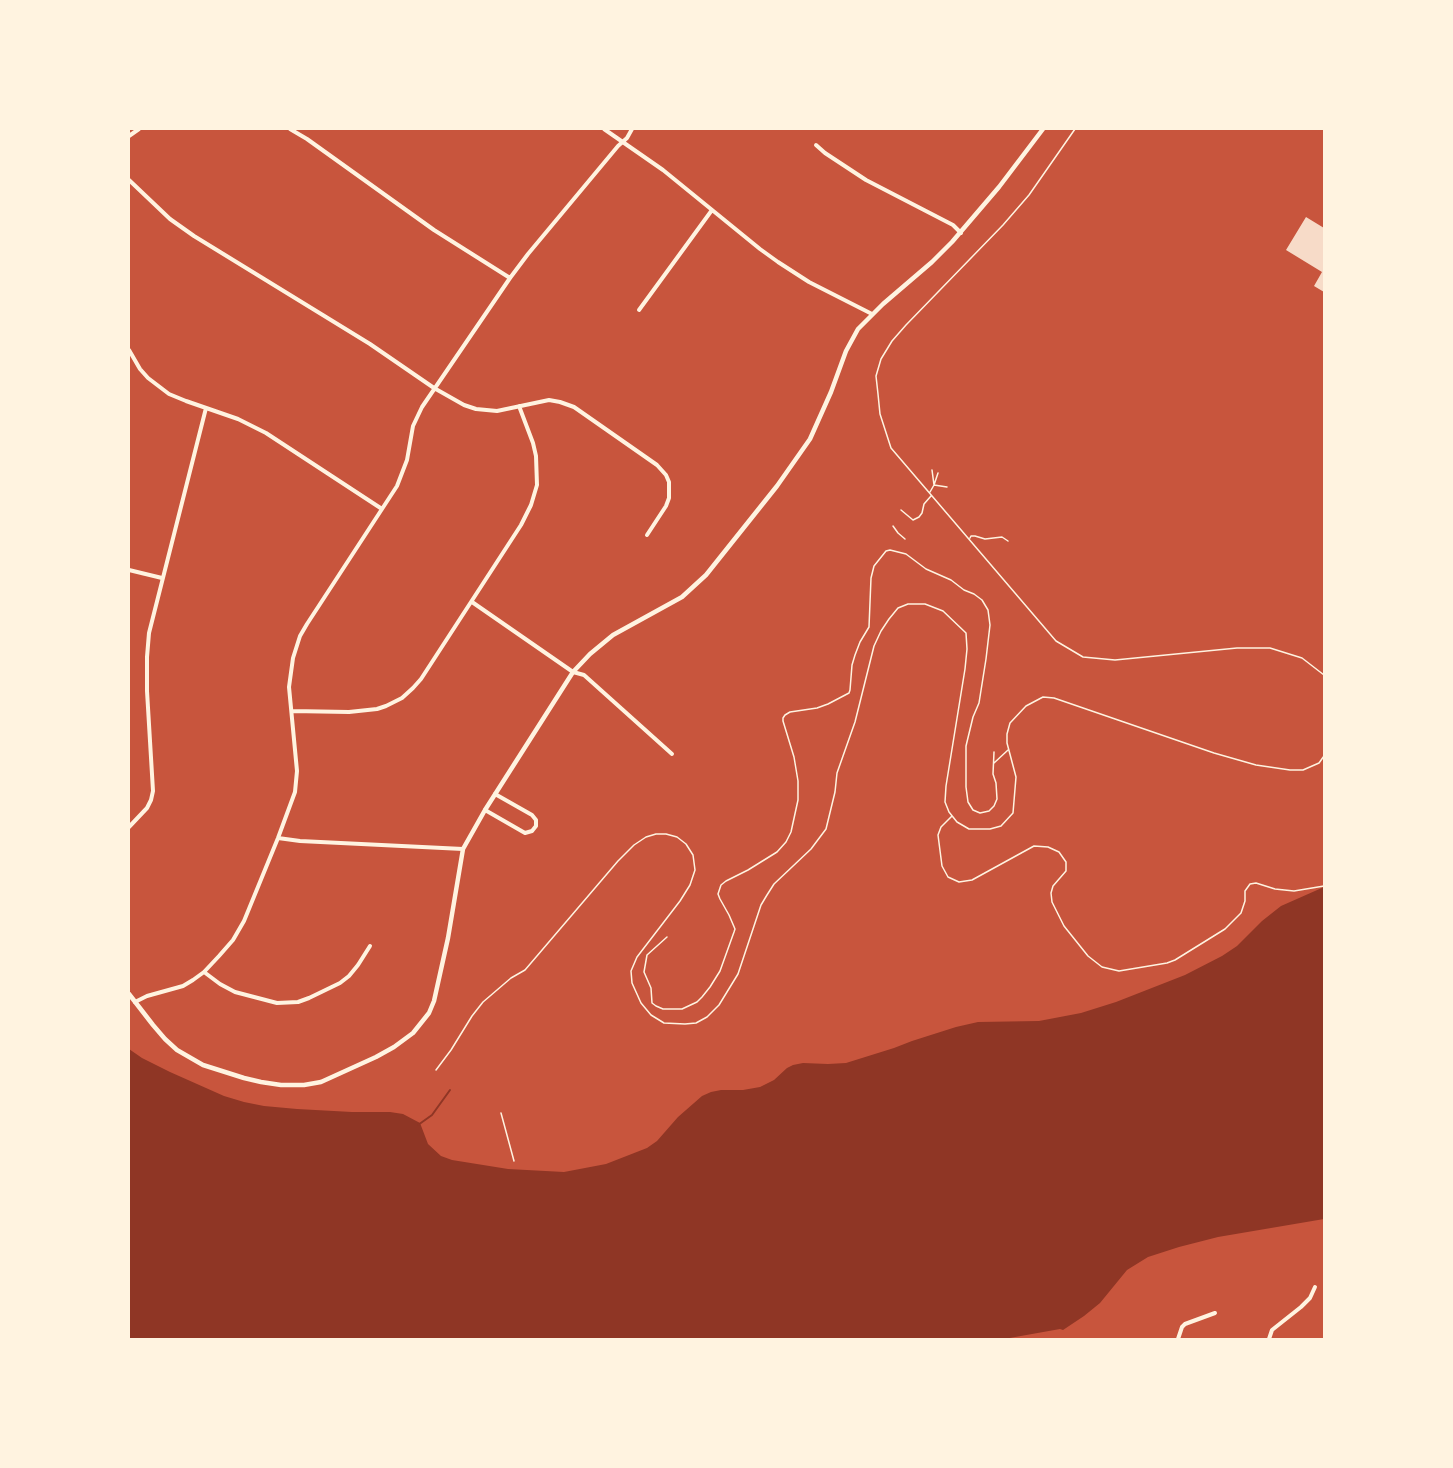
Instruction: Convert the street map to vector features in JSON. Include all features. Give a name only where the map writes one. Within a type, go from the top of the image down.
[{"type":"street","points":[[129,136],[139,129]]},
{"type":"street","points":[[290,129],[434,230],[510,278]]},
{"type":"street","points":[[604,129],[669,175],[778,262],[809,282],[872,314]]},
{"type":"street","points":[[135,1002],[147,996],[183,986],[204,972],[233,940],[244,921],[293,800],[297,780],[289,687],[295,649],[300,636],[397,486],[407,460],[416,418],[434,388],[528,254],[622,141],[627,138],[632,129]]},
{"type":"street","points":[[129,994],[165,1039],[177,1050],[203,1065],[244,1078],[280,1085],[321,1082],[376,1057],[404,1041],[413,1033],[429,1013],[434,1001],[463,849],[485,810],[573,672],[613,634],[682,597],[706,575],[777,486],[810,439],[846,351],[858,329],[961,233],[1043,129]]},
{"type":"street","points":[[816,144],[825,153],[866,180],[953,225],[961,233]]},
{"type":"street","points":[[129,180],[170,219],[194,236],[370,344],[434,388],[464,405],[497,411],[549,400],[571,405],[661,468],[669,482],[669,498],[647,535]]},
{"type":"street","points":[[639,310],[712,210]]},
{"type":"street","points":[[129,350],[148,378],[169,394],[237,419],[266,433],[382,508]]},
{"type":"street","points":[[292,711],[368,711],[402,698],[421,679],[521,525],[535,494],[536,456],[519,406]]},
{"type":"street","points":[[129,827],[147,808],[153,791],[147,691],[149,633],[206,408]]},
{"type":"street","points":[[129,570],[162,578]]},
{"type":"street","points":[[472,602],[573,672],[584,675],[672,754]]},
{"type":"street","points":[[485,810],[525,833],[532,831],[536,826],[536,820],[532,815],[495,794]]},
{"type":"street","points":[[278,838],[312,842],[463,849]]},
{"type":"street","points":[[204,972],[235,992],[277,1003],[298,1002],[340,983],[349,976],[366,955],[370,946]]},
{"type":"street","points":[[1269,1339],[1272,1330],[1301,1307],[1310,1298],[1315,1287]]},
{"type":"street","points":[[1178,1339],[1185,1324],[1215,1313]]},
{"type":"lane","points":[[501,1113],[514,1161]]},
{"type":"path","points":[[1075,129],[1029,195],[906,325],[892,341],[881,359],[876,376],[880,414],[891,448],[1056,641],[1083,657],[1115,660],[1238,648],[1270,648],[1302,658],[1324,675]]},
{"type":"path","points":[[932,470],[934,485]]},
{"type":"path","points":[[929,492],[938,473]]},
{"type":"path","points":[[934,485],[947,487]]},
{"type":"path","points":[[901,510],[913,520],[919,517],[924,504],[932,495]]},
{"type":"path","points":[[893,526],[905,539]]},
{"type":"path","points":[[969,539],[971,536],[1002,537],[1008,541]]},
{"type":"path","points":[[643,948],[646,957],[644,972],[651,988],[651,1001],[663,1009],[682,1009],[697,1002],[720,971],[735,929],[718,894],[719,889],[726,881],[777,852],[791,832],[798,800],[798,781],[783,718],[790,712],[817,708],[849,693],[852,665],[868,627],[870,578],[874,566],[885,551],[906,554],[926,569],[974,594],[988,609],[990,625],[979,703],[966,746],[968,802],[974,810],[980,813],[989,811],[997,799],[993,774],[994,752]]},
{"type":"path","points":[[436,1070],[483,1002],[511,978],[525,970],[634,845],[656,834],[677,837],[686,844],[693,855],[695,870],[690,885],[680,901],[637,957],[631,971],[632,983],[641,1002],[651,1015],[664,1023],[696,1023],[708,1017],[719,1005],[738,974],[761,905],[774,884],[811,849],[826,829],[831,813],[837,773],[855,722],[874,646],[889,619],[898,608],[908,604],[925,604],[943,611],[966,633],[968,649],[945,802],[957,822],[969,829],[990,829],[1001,826],[1013,813],[1016,777],[1006,743],[1006,734],[1010,723],[1026,706],[1043,697],[1054,698],[1214,753],[1256,765],[1303,770],[1319,763],[1324,756]]},
{"type":"path","points":[[994,764],[1008,750]]},
{"type":"path","points":[[952,816],[941,827],[938,835],[942,866],[948,877],[959,882],[972,880],[1034,846],[1048,847],[1059,852],[1066,862],[1066,871],[1053,886],[1051,893],[1052,902],[1064,926],[1088,956],[1102,967],[1119,971],[1175,960],[1225,929],[1241,913],[1245,891],[1250,884],[1256,883],[1275,889],[1294,891],[1324,886]]},
{"type":"path","points":[[646,957],[667,937]]},
{"type":"shaded area","points":[[1324,887],[1324,1219],[1218,1237],[1148,1257],[1127,1270],[1100,1303],[1063,1330],[1004,1339],[129,1339],[129,1049],[170,1072],[224,1096],[244,1102],[297,1109],[403,1114],[420,1123],[428,1144],[441,1156],[452,1160],[508,1169],[564,1172],[606,1164],[647,1148],[702,1096],[721,1090],[760,1087],[774,1080],[793,1065],[846,1063],[978,1022],[1039,1021],[1081,1013],[1116,1002],[1185,975],[1222,956],[1237,946],[1281,906]]},
{"type":"building","points":[[1306,217],[1324,228],[1324,292],[1314,286],[1322,272],[1286,250]]},
{"type":"waterway","points":[[418,1125],[432,1115],[450,1090]]}]
